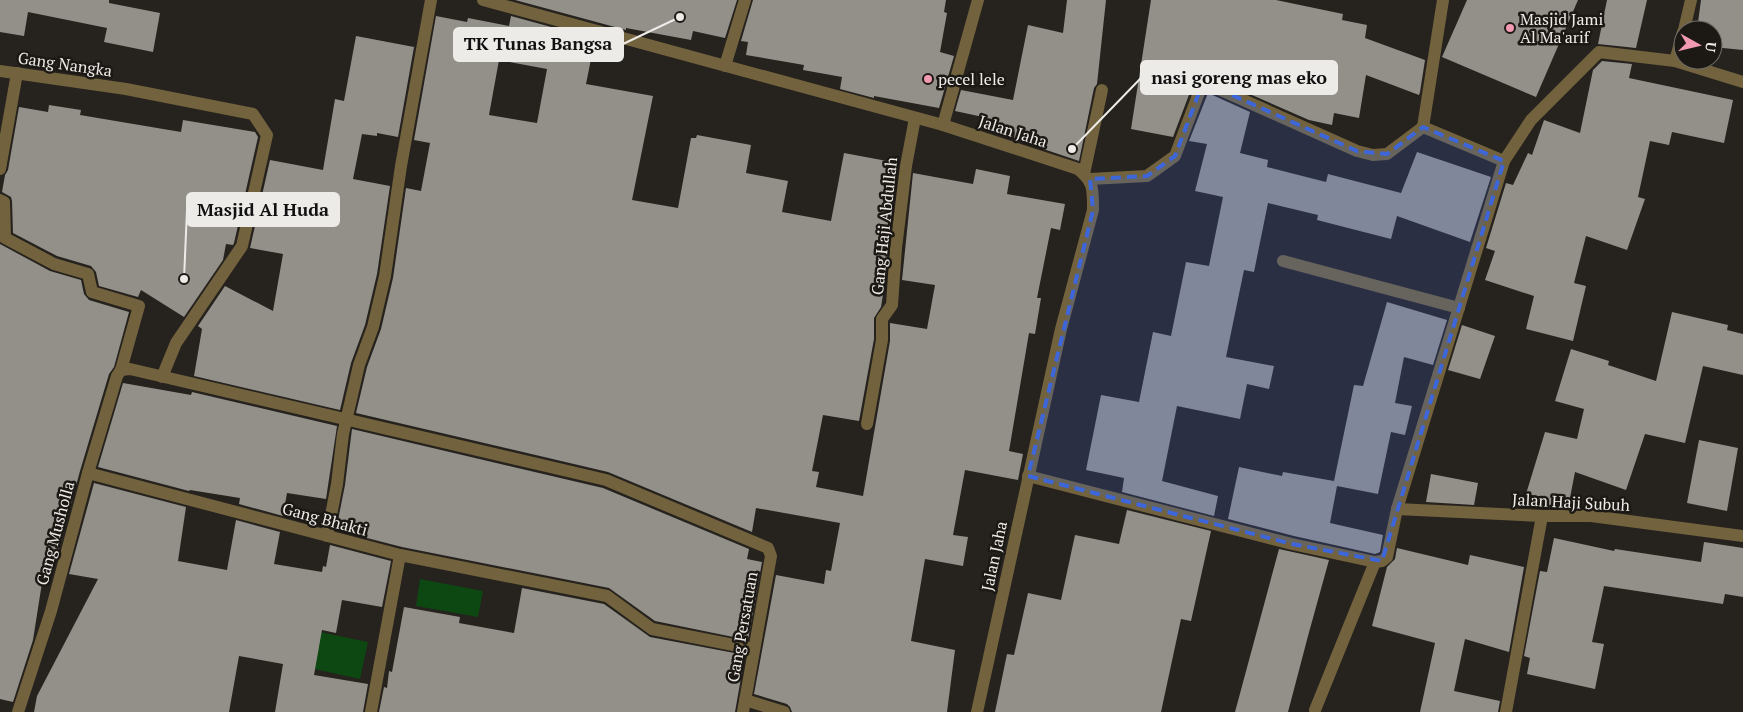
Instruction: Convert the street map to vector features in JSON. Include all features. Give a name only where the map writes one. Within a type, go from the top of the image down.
[{"type":"street","points":[[326,536],[337,484],[343,434],[359,365],[372,327],[385,276],[401,166],[431,0]]},
{"type":"street","name":"Jalan Jaha","points":[[482,0],[503,3],[943,125],[1078,169],[1087,176],[1093,194],[1093,210],[1061,329],[978,712]]},
{"type":"street","points":[[725,66],[745,0]]},
{"type":"street","points":[[943,125],[978,0]]},
{"type":"street","points":[[1102,90],[1087,176],[1147,176],[1175,156],[1203,82],[1357,151],[1372,155],[1387,154],[1423,127],[1442,0]]},
{"type":"street","points":[[1686,20],[1692,0]]},
{"type":"street","points":[[1028,476],[1282,542],[1375,562],[1382,561],[1387,557],[1397,509],[1504,161],[1531,120],[1599,52],[1673,61]]},
{"type":"street","points":[[1704,70],[1743,82]]},
{"type":"street","name":"Gang Nangka","points":[[0,71],[126,89],[253,114],[267,135],[242,246],[176,343],[162,377]]},
{"type":"street","points":[[0,169],[17,73]]},
{"type":"street","name":"Gang Haji Abdullah","points":[[867,424],[882,340],[882,319],[892,305],[896,248],[906,166],[915,118]]},
{"type":"street","points":[[1423,127],[1504,161]]},
{"type":"street","name":"Gang Musholla","points":[[0,200],[4,202],[5,238],[54,264],[88,274],[92,292],[139,306],[125,370],[117,376],[88,473],[51,611],[18,712]]},
{"type":"street","points":[[1283,261],[1459,308]]},
{"type":"street","points":[[125,370],[347,419]]},
{"type":"street","name":"Gang Persatuan","points":[[347,419],[606,480],[768,548],[771,556],[744,706]]},
{"type":"street","name":"Gang Bhakti","points":[[88,473],[400,556],[607,596],[652,628],[754,649]]},
{"type":"street","name":"Jalan Haji Subuh","points":[[1397,509],[1542,516],[1591,516],[1743,536]]},
{"type":"street","points":[[1506,712],[1542,516]]},
{"type":"street","points":[[371,712],[400,556]]},
{"type":"street","points":[[1315,710],[1375,562]]},
{"type":"street","points":[[744,706],[784,712]]},
{"type":"highlighted area","points":[[1203,82],[1357,151],[1387,154],[1423,127],[1504,161],[1382,561],[1292,544],[1028,476],[1093,210],[1090,179],[1147,176],[1175,156]]},
{"type":"green space","points":[[420,579],[483,591],[478,617],[416,606]]},
{"type":"green space","points":[[276,623],[368,642],[360,679],[268,659]]},
{"type":"building","points":[[0,0],[109,0],[109,3],[160,13],[153,52],[104,42],[107,28],[28,12],[24,36],[0,32]]},
{"type":"building","points":[[515,0],[737,0],[725,38],[693,31],[691,40],[626,28],[626,30]]},
{"type":"building","points":[[753,0],[946,0],[944,12],[947,13],[940,52],[954,56],[939,108],[874,96],[874,98],[840,89],[842,77],[803,70],[804,65],[746,55],[748,42],[741,41]]},
{"type":"building","points":[[1067,0],[1106,0],[1097,84],[1094,88],[1079,161],[1014,139],[1015,132],[982,125],[983,117],[955,111],[961,90],[1013,100],[1028,25],[1063,33]]},
{"type":"building","points":[[1151,0],[1276,0],[1343,14],[1342,20],[1367,25],[1365,38],[1425,60],[1419,95],[1366,75],[1359,118],[1334,113],[1332,125],[1309,120],[1202,74],[1195,79],[1173,137],[1131,129]]},
{"type":"building","name":"Masjid Jami Al Ma'arif","points":[[1467,0],[1578,0],[1536,97],[1442,57]]},
{"type":"building","points":[[1607,0],[1647,0],[1636,48],[1598,44]]},
{"type":"building","points":[[1701,0],[1743,0],[1743,50],[1723,48],[1723,20],[1698,20]]},
{"type":"building","points":[[436,16],[467,22],[468,18],[509,26],[511,16],[595,39],[586,84],[653,96],[632,200],[678,208],[691,138],[696,138],[697,135],[751,145],[746,173],[788,181],[782,212],[831,221],[844,153],[887,161],[886,168],[897,170],[885,282],[881,307],[874,318],[874,339],[859,421],[823,415],[812,471],[819,472],[816,487],[863,496],[890,341],[890,323],[927,329],[935,285],[902,280],[913,173],[973,184],[976,169],[1010,176],[1007,194],[1065,204],[1060,230],[1051,228],[1037,298],[1041,298],[1035,334],[1029,333],[1009,451],[1023,454],[1018,480],[965,470],[953,535],[968,537],[963,566],[925,559],[911,641],[955,650],[947,712],[792,712],[787,704],[754,694],[776,575],[824,584],[826,570],[831,571],[840,523],[756,508],[752,532],[608,472],[356,413],[367,367],[381,329],[393,278],[406,188],[421,191],[430,143],[414,140]],"holes":[[[499,60],[547,69],[537,123],[489,115]]]},
{"type":"building","points":[[356,36],[414,47],[398,137],[377,133],[377,136],[362,134],[353,179],[390,186],[377,274],[365,325],[351,363],[340,410],[194,376],[202,329],[198,326],[225,286],[273,311],[283,254],[250,248],[270,160],[323,170],[335,99],[344,101]]},
{"type":"building","points":[[1602,61],[1632,64],[1629,78],[1733,100],[1724,143],[1672,132],[1669,145],[1650,141],[1638,197],[1645,199],[1627,250],[1586,236],[1574,283],[1586,286],[1573,341],[1526,329],[1534,296],[1485,280],[1495,251],[1486,248],[1506,183],[1513,185],[1528,153],[1532,155],[1544,120],[1580,133],[1593,70]]},
{"type":"building","points":[[1208,93],[1250,112],[1240,153],[1268,160],[1267,167],[1326,182],[1328,174],[1401,193],[1417,152],[1491,177],[1470,242],[1397,216],[1391,239],[1317,220],[1318,215],[1268,203],[1254,272],[1244,270],[1226,357],[1274,366],[1269,389],[1247,384],[1240,419],[1177,406],[1162,481],[1218,496],[1214,516],[1122,492],[1124,478],[1086,470],[1101,395],[1139,402],[1153,332],[1171,336],[1186,262],[1209,266],[1223,197],[1195,191],[1207,144],[1189,141]]},
{"type":"building","points":[[49,105],[81,110],[80,115],[181,132],[183,120],[255,132],[258,137],[234,243],[233,245],[226,244],[223,260],[184,317],[141,290],[138,297],[99,286],[96,272],[91,266],[57,256],[13,233],[11,197],[2,192],[5,175],[8,170],[19,107],[48,112]]},
{"type":"building","points":[[0,244],[50,271],[81,280],[84,294],[89,300],[129,312],[114,367],[109,374],[80,471],[53,571],[44,570],[33,640],[13,702],[0,699]]},
{"type":"building","points":[[1387,302],[1447,320],[1433,365],[1404,357],[1395,403],[1412,406],[1405,435],[1391,432],[1378,494],[1337,486],[1330,523],[1383,535],[1380,552],[1375,554],[1228,519],[1239,467],[1282,476],[1283,472],[1334,481],[1354,385],[1363,386]]},
{"type":"building","points":[[1672,312],[1728,325],[1727,330],[1743,334],[1743,375],[1703,366],[1685,443],[1645,434],[1626,490],[1575,472],[1568,508],[1542,508],[1544,497],[1526,494],[1545,432],[1577,439],[1584,409],[1555,401],[1571,349],[1609,361],[1608,365],[1656,381]]},
{"type":"building","points":[[1462,325],[1495,336],[1480,379],[1448,370]]},
{"type":"building","points":[[123,383],[191,395],[192,392],[337,426],[326,499],[287,493],[283,516],[239,504],[240,498],[189,491],[98,467]]},
{"type":"building","points":[[352,429],[603,488],[749,549],[747,559],[762,562],[748,640],[655,621],[609,588],[402,547],[336,530],[345,485]]},
{"type":"building","points":[[1699,440],[1738,448],[1727,511],[1687,503]]},
{"type":"building","points":[[1431,474],[1478,483],[1474,505],[1426,502]]},
{"type":"building","points":[[94,483],[186,507],[178,561],[227,570],[236,520],[280,532],[274,564],[322,572],[323,566],[326,567],[330,545],[391,561],[382,607],[342,600],[336,633],[322,630],[314,675],[368,684],[363,712],[275,712],[283,664],[239,656],[229,712],[34,712],[37,696],[98,579],[69,574]]},
{"type":"building","points":[[1127,510],[1211,531],[1191,621],[1181,619],[1161,712],[995,712],[1007,654],[1014,655],[1028,593],[1061,600],[1075,535],[1119,544]]},
{"type":"building","points":[[1554,538],[1614,551],[1615,549],[1701,562],[1704,542],[1743,548],[1743,597],[1725,594],[1723,604],[1604,586],[1592,642],[1604,644],[1595,689],[1527,674],[1530,658],[1524,656],[1540,571],[1547,572]]},
{"type":"building","points":[[1397,548],[1468,565],[1470,555],[1524,567],[1509,652],[1465,639],[1454,691],[1500,701],[1498,712],[1420,712],[1435,643],[1372,626],[1387,567],[1395,559]]},
{"type":"building","points":[[1279,549],[1329,560],[1288,712],[1235,712]]},
{"type":"building","points":[[522,588],[604,604],[650,637],[745,655],[735,712],[379,712],[384,687],[387,688],[389,671],[392,672],[404,607],[460,617],[459,623],[514,633]]},
{"type":"place","name":"TK Tunas Bangsa","points":[[680,17]]},
{"type":"place","name":"Masjid Jami Al Ma'arif","points":[[1510,28]]},
{"type":"place","name":"pecel lele","points":[[928,79]]},
{"type":"place","name":"nasi goreng mas eko","points":[[1072,149]]},
{"type":"place","name":"Masjid Al Huda","points":[[184,279]]}]
